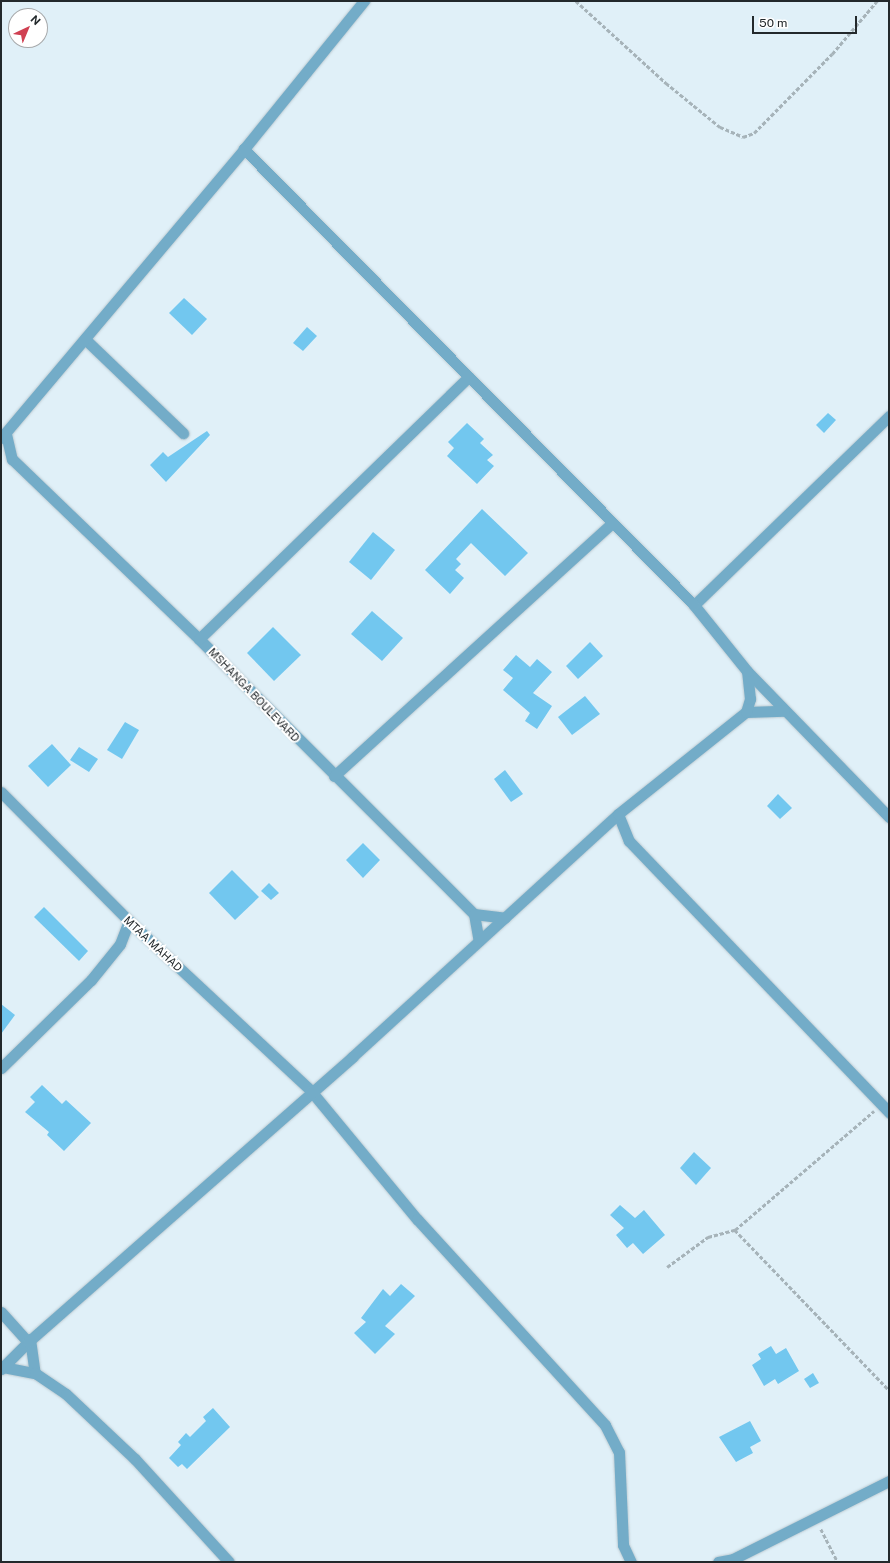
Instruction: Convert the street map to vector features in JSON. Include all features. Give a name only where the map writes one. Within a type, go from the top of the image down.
[{"type":"street","points":[[3,436],[244,149],[364,1]]},
{"type":"street","points":[[244,149],[694,605],[747,671],[784,711],[889,817]]},
{"type":"street","points":[[85,339],[183,433]]},
{"type":"street","points":[[199,639],[468,377]]},
{"type":"street","points":[[694,605],[889,416]]},
{"type":"street","name":"MSHANGA BOULEVARD","points":[[3,436],[7,460],[199,639],[334,776],[474,914]]},
{"type":"street","points":[[334,776],[612,523]]},
{"type":"street","points":[[746,712],[751,688],[747,671]]},
{"type":"street","points":[[2,1368],[29,1341],[177,1213],[311,1091],[352,1057],[618,814],[746,712],[784,711]]},
{"type":"street","name":"MTAA MAHAD","points":[[1,792],[129,921],[311,1091],[418,1219],[605,1425],[619,1452],[623,1545],[630,1562]]},
{"type":"street","points":[[618,814],[629,841],[885,1108]]},
{"type":"street","points":[[479,941],[474,914],[504,918]]},
{"type":"street","points":[[1,1068],[90,980],[120,944],[129,921]]},
{"type":"street","points":[[1,1312],[29,1341],[35,1373]]},
{"type":"street","points":[[2,1368],[35,1373],[66,1394],[135,1459],[229,1562]]},
{"type":"street","points":[[718,1562],[733,1559],[816,1519],[889,1481]]},
{"type":"path","points":[[576,1],[720,127],[743,137],[754,133],[832,54],[877,1]]},
{"type":"path","points":[[666,1268],[708,1237],[735,1230],[885,1108]]},
{"type":"path","points":[[735,1230],[889,1390]]},
{"type":"path","points":[[816,1519],[838,1562]]},
{"type":"building","points":[[184,298],[207,319],[192,335],[169,313]]},
{"type":"building","points":[[307,327],[317,336],[303,351],[293,343]]},
{"type":"building","points":[[828,413],[836,420],[824,433],[816,425]]},
{"type":"building","points":[[467,423],[484,439],[480,443],[493,455],[487,460],[494,466],[477,484],[447,456],[454,448],[448,442]]},
{"type":"building","points":[[207,431],[210,435],[166,482],[150,465],[163,452],[168,457]]},
{"type":"building","points":[[482,509],[528,553],[505,576],[471,543],[456,559],[461,564],[455,570],[464,578],[450,594],[425,570]]},
{"type":"building","points":[[373,532],[395,550],[371,580],[349,562]]},
{"type":"building","points":[[372,611],[403,638],[382,661],[351,634]]},
{"type":"building","points":[[273,627],[301,655],[274,681],[247,653]]},
{"type":"building","points":[[590,642],[603,656],[578,679],[566,666]]},
{"type":"building","points":[[516,655],[530,667],[537,659],[552,672],[533,693],[552,706],[537,729],[525,721],[530,713],[503,690],[513,678],[503,670]]},
{"type":"building","points":[[585,696],[600,714],[572,735],[558,717]]},
{"type":"building","points":[[125,722],[139,730],[122,759],[107,750]]},
{"type":"building","points":[[52,744],[71,765],[48,787],[28,766]]},
{"type":"building","points":[[79,747],[98,759],[89,772],[70,760]]},
{"type":"building","points":[[505,770],[523,794],[511,802],[494,779]]},
{"type":"building","points":[[778,794],[792,808],[780,819],[767,806]]},
{"type":"building","points":[[363,843],[380,860],[363,878],[346,860]]},
{"type":"building","points":[[232,870],[259,897],[235,920],[209,893]]},
{"type":"building","points":[[269,883],[279,893],[271,900],[261,891]]},
{"type":"building","points":[[44,907],[88,951],[79,961],[34,917]]},
{"type":"building","points":[[1,1004],[15,1015],[1,1034]]},
{"type":"building","points":[[42,1085],[62,1104],[66,1100],[91,1123],[64,1151],[47,1135],[49,1132],[25,1112],[35,1102],[30,1097]]},
{"type":"building","points":[[694,1152],[711,1168],[696,1185],[680,1168]]},
{"type":"building","points":[[620,1205],[635,1218],[644,1210],[665,1235],[643,1254],[633,1243],[627,1248],[616,1235],[624,1228],[610,1215]]},
{"type":"building","points":[[401,1284],[415,1296],[385,1326],[395,1334],[375,1354],[354,1333],[366,1322],[361,1318],[383,1289],[390,1296]]},
{"type":"building","points":[[771,1346],[776,1354],[786,1348],[799,1371],[778,1384],[775,1379],[764,1386],[752,1365],[761,1359],[758,1354]]},
{"type":"building","points":[[813,1373],[819,1383],[810,1388],[804,1379]]},
{"type":"building","points":[[213,1408],[230,1427],[187,1469],[182,1464],[178,1467],[169,1458],[181,1445],[178,1442],[186,1433],[190,1437],[206,1421],[203,1417]]},
{"type":"building","points":[[750,1421],[761,1441],[750,1447],[753,1453],[736,1462],[719,1437]]}]
